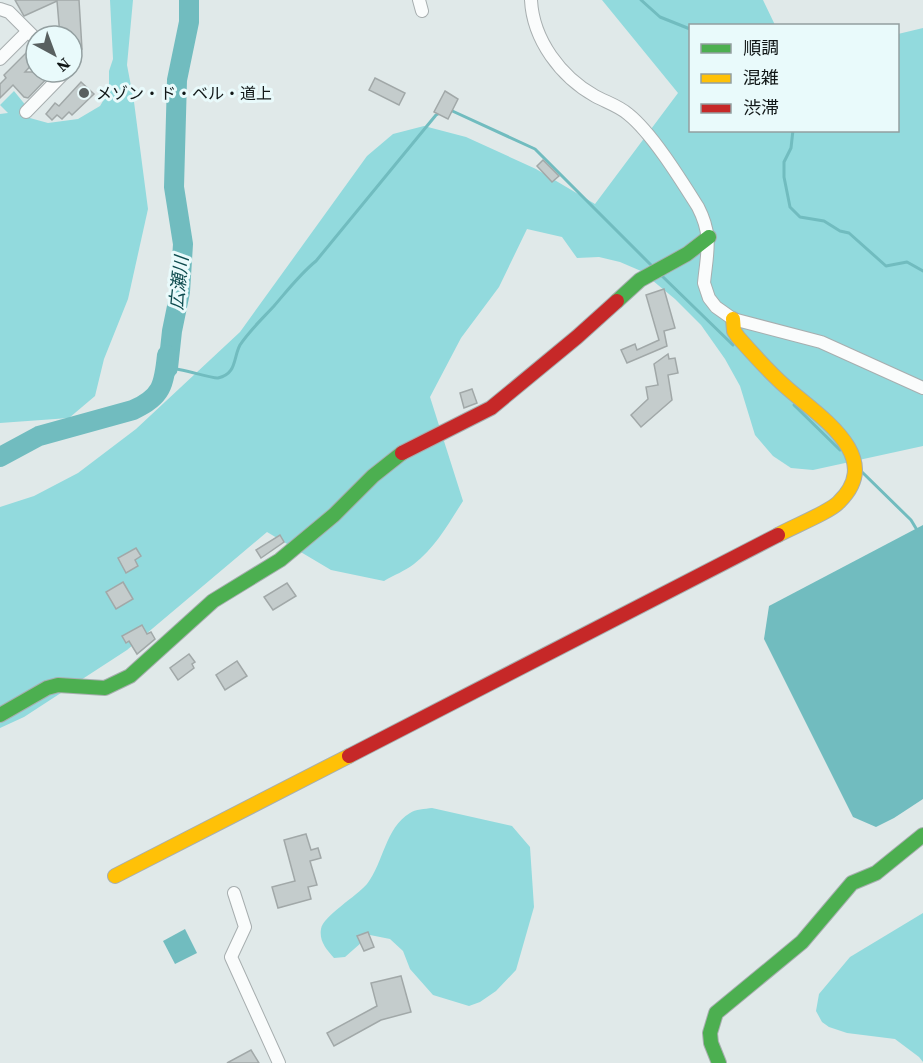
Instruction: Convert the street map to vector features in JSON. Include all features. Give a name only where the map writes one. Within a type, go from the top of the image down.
[{"type":"street","points":[[531,0],[533,21],[548,51],[566,74],[578,85],[628,114],[645,131],[698,207],[709,237],[705,290],[716,307],[733,319],[821,342],[923,388]]},
{"type":"street","points":[[0,9],[9,12],[24,28]]},
{"type":"street","points":[[0,59],[24,42]]},
{"type":"street","points":[[26,112],[54,84]]},
{"type":"street","points":[[0,715],[47,688],[74,685],[105,688],[130,676],[213,601],[280,560],[334,515],[373,476],[405,451],[491,408],[640,280],[687,254],[709,237]]},
{"type":"street","points":[[114,876],[838,504],[850,494],[855,485],[854,460],[839,432],[822,415],[791,391],[735,334],[733,319]]},
{"type":"street","points":[[719,1063],[708,1035],[709,1025],[716,1013],[802,942],[852,883],[876,873],[923,835]]},
{"type":"street","points":[[234,893],[245,927],[231,957],[279,1063]]},
{"type":"shaded area","points":[[110,0],[133,0],[127,65],[148,209],[128,299],[104,359],[95,396],[69,418],[0,423],[0,114],[8,113],[0,105],[14,91],[27,107],[19,115],[48,123],[78,119],[100,106],[109,91],[109,71],[113,59]]},
{"type":"shaded area","points":[[602,0],[763,0],[775,24],[689,24],[689,132],[899,132],[899,34],[923,28],[923,446],[813,470],[791,468],[773,456],[755,435],[740,386],[725,359],[701,325],[675,299],[641,271],[620,262],[599,257],[577,258],[562,237],[527,229],[499,287],[461,338],[430,397],[463,501],[441,535],[422,558],[384,581],[331,570],[267,532],[127,650],[24,717],[0,728],[0,507],[34,496],[78,473],[136,429],[240,332],[367,156],[393,134],[424,126],[466,137],[536,169],[595,204],[678,93]]},
{"type":"shaded area","points":[[923,525],[923,799],[876,827],[853,817],[764,639],[769,606]]},
{"type":"shaded area","points":[[432,808],[512,826],[530,847],[534,907],[516,970],[496,991],[480,1002],[469,1006],[433,995],[410,969],[403,951],[390,939],[370,935],[345,957],[334,958],[321,937],[321,929],[328,918],[367,884],[395,827],[410,813]]},
{"type":"shaded area","points":[[923,913],[923,1062],[895,1039],[847,1033],[829,1027],[822,1022],[816,1011],[819,994],[850,957]]},
{"type":"shaded area","points":[[185,929],[197,953],[175,964],[163,941]]},
{"type":"building","points":[[15,0],[79,0],[80,24],[59,24],[57,1],[24,16]]},
{"type":"building","points":[[24,55],[24,84],[41,84],[28,98],[24,97],[13,85],[0,98],[0,84],[6,78],[4,75]]},
{"type":"building","points":[[375,78],[405,93],[399,105],[369,90]]},
{"type":"building","points":[[79,84],[83,84],[94,94],[72,115],[69,112],[62,119],[57,115],[52,120],[46,114],[55,103],[59,106]]},
{"type":"building","points":[[445,91],[458,99],[448,119],[434,112]]},
{"type":"building","points":[[543,160],[559,176],[552,182],[537,166]]},
{"type":"building","points":[[664,289],[675,328],[664,331],[667,346],[627,363],[621,350],[635,344],[637,350],[659,340],[646,295]]},
{"type":"building","points":[[668,354],[669,359],[675,358],[678,373],[668,375],[672,400],[641,427],[631,415],[648,399],[646,387],[658,385],[654,364]]},
{"type":"building","points":[[472,389],[477,403],[464,408],[460,393]]},
{"type":"building","points":[[280,535],[284,542],[261,558],[256,550]]},
{"type":"building","points":[[136,548],[141,556],[135,560],[138,566],[126,573],[118,558]]},
{"type":"building","points":[[123,582],[133,599],[116,609],[106,592]]},
{"type":"building","points":[[287,583],[296,596],[273,610],[264,597]]},
{"type":"building","points":[[142,625],[147,634],[151,632],[155,639],[137,654],[129,641],[126,643],[122,636]]},
{"type":"building","points":[[189,654],[195,662],[192,664],[194,668],[178,680],[170,668]]},
{"type":"building","points":[[237,661],[247,676],[225,690],[216,675]]},
{"type":"building","points":[[306,834],[311,850],[318,848],[321,858],[310,861],[317,885],[308,887],[311,899],[278,908],[272,887],[295,881],[284,840]]},
{"type":"building","points":[[368,932],[374,947],[364,951],[357,936]]},
{"type":"building","points":[[401,976],[411,1012],[381,1020],[334,1046],[327,1033],[377,1006],[371,983]]},
{"type":"building","points":[[251,1050],[259,1063],[227,1063]]},
{"type":"waterway","name":"広瀬川","points":[[168,368],[172,331],[180,292],[183,244],[174,187],[177,80],[189,22],[189,0]]},
{"type":"waterway","points":[[641,0],[660,17],[689,29]]},
{"type":"waterway","points":[[448,109],[535,149],[652,266]]},
{"type":"waterway","points":[[168,368],[215,378],[228,373],[234,365],[240,345],[248,335],[316,261],[440,113]]},
{"type":"waterway","points":[[793,132],[791,148],[784,162],[784,177],[790,207],[800,217],[824,221],[840,231],[849,233],[886,266],[907,262],[923,271]]},
{"type":"waterway","points":[[661,275],[733,345]]},
{"type":"waterway","name":"広瀬川","points":[[0,457],[39,436],[133,410],[143,405],[160,389],[167,355]]},
{"type":"waterway","points":[[794,405],[840,450]]},
{"type":"waterway","points":[[862,472],[911,520],[917,530]]},
{"type":"traffic: fast","points":[[617,301],[640,280],[687,254],[709,237]]},
{"type":"traffic: fast","points":[[0,715],[47,688],[58,685],[105,688],[130,676],[213,601],[280,560],[334,515],[373,476],[402,453]]},
{"type":"traffic: fast","points":[[719,1063],[711,1043],[710,1033],[716,1013],[802,942],[852,883],[876,873],[923,835]]},
{"type":"traffic: slow","points":[[733,319],[734,331],[755,356],[842,438],[851,453],[855,469],[851,485],[839,502],[819,515],[778,535]]},
{"type":"traffic: slow","points":[[115,876],[349,756]]},
{"type":"traffic: jam","points":[[402,453],[491,408],[617,301]]},
{"type":"traffic: jam","points":[[349,756],[778,535]]},
{"type":"place","name":"メゾン・ド・ベル・道上","points":[[84,93]]}]
